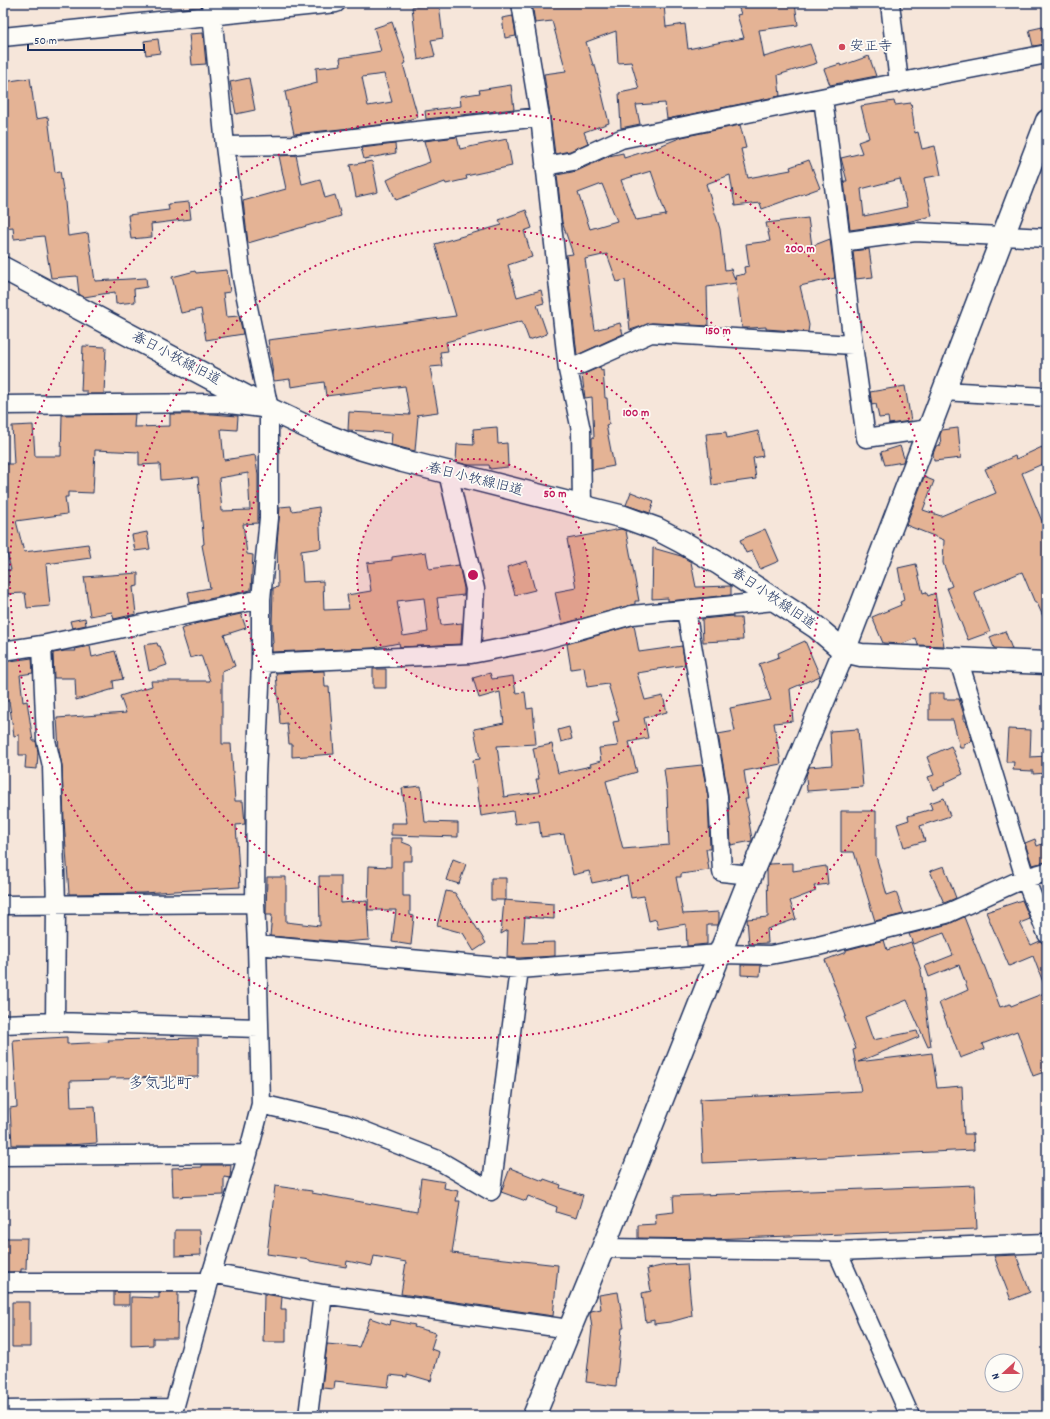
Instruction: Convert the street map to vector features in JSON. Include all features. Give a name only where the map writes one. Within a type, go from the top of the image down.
[{"type":"street","points":[[3,37],[212,9],[336,3]]},
{"type":"street","points":[[521,3],[540,117],[568,370],[581,430],[582,506]]},
{"type":"street","points":[[890,3],[899,82]]},
{"type":"street","points":[[3,1410],[173,1412],[210,1277],[248,1154],[261,1104],[257,944],[254,903],[256,776],[261,663],[261,600],[269,518],[269,409],[242,278],[226,146],[212,9]]},
{"type":"street","points":[[545,166],[573,161],[621,138],[1047,54]]},
{"type":"street","points":[[823,98],[853,345],[866,438],[929,429]]},
{"type":"street","points":[[226,146],[293,146],[540,117]]},
{"type":"street","points":[[534,1416],[603,1248],[751,875],[844,651],[1047,121]]},
{"type":"street","points":[[841,242],[915,232],[1047,238]]},
{"type":"street","name":"春日小牧線旧道","points":[[3,268],[269,409],[320,433],[359,448],[448,473],[624,517],[657,530],[682,542],[720,564],[816,627],[844,651],[861,656],[958,658],[1047,663]]},
{"type":"street","points":[[568,370],[651,333],[853,345]]},
{"type":"street","points":[[943,391],[1047,396]]},
{"type":"street","points":[[3,405],[221,403],[269,409]]},
{"type":"street","points":[[448,473],[476,589],[471,654]]},
{"type":"street","points":[[3,651],[42,645],[261,600]]},
{"type":"street","points":[[261,663],[471,654],[539,641],[632,615],[775,601]]},
{"type":"street","points":[[686,610],[718,796],[722,872],[751,875]]},
{"type":"street","points":[[42,645],[46,740],[52,766],[56,904],[55,1022]]},
{"type":"street","points":[[958,658],[1025,878],[1047,934]]},
{"type":"street","points":[[257,944],[519,969],[720,954],[770,955],[818,946],[946,914],[1025,878],[1047,872]]},
{"type":"street","points":[[3,905],[254,903]]},
{"type":"street","points":[[261,1104],[346,1124],[438,1160],[491,1191],[519,969]]},
{"type":"street","points":[[3,1024],[55,1022],[259,1028]]},
{"type":"street","points":[[3,1156],[248,1154]]},
{"type":"street","points":[[603,1248],[837,1252],[1047,1243]]},
{"type":"street","points":[[837,1252],[910,1416]]},
{"type":"street","points":[[3,1282],[210,1277],[569,1329]]},
{"type":"street","points":[[308,1416],[323,1294]]},
{"type":"building","points":[[532,3],[636,3],[636,8],[664,5],[666,27],[685,24],[688,49],[744,38],[737,15],[741,14],[737,3],[795,3],[798,25],[759,30],[764,57],[810,44],[817,63],[778,75],[780,96],[667,119],[665,103],[636,105],[640,124],[621,128],[619,93],[639,89],[631,62],[618,63],[616,31],[586,42],[593,65],[595,65],[609,123],[584,132],[588,143],[570,151],[555,154],[544,74],[566,71],[552,21],[535,23]]},
{"type":"building","points":[[439,4],[443,38],[431,40],[435,56],[418,60],[412,7]]},
{"type":"building","points":[[513,16],[516,36],[505,38],[502,18]]},
{"type":"building","points":[[392,22],[406,63],[403,64],[418,117],[397,123],[294,134],[285,92],[317,83],[316,68],[341,65],[340,58],[381,51],[374,28]],"holes":[[[384,74],[392,102],[368,106],[362,77]]]},
{"type":"building","points":[[1047,26],[1047,44],[1033,46],[1029,30]]},
{"type":"building","points":[[203,33],[206,64],[192,65],[189,34]]},
{"type":"building","points":[[158,39],[160,53],[146,55],[144,41]]},
{"type":"building","points":[[869,56],[876,76],[830,85],[824,69],[840,64],[841,66]]},
{"type":"building","points":[[30,78],[36,119],[48,117],[55,172],[60,171],[68,236],[88,233],[95,281],[146,278],[147,287],[134,289],[135,302],[116,304],[115,292],[84,297],[79,294],[77,276],[51,278],[44,236],[14,239],[13,227],[3,228],[3,82]]},
{"type":"building","points":[[249,78],[255,110],[236,114],[230,82]]},
{"type":"building","points":[[511,85],[514,109],[426,119],[425,111],[461,106],[460,96],[480,93],[479,90]]},
{"type":"building","points":[[894,101],[895,105],[911,103],[915,133],[918,132],[922,149],[935,146],[941,175],[924,178],[932,216],[907,222],[850,230],[844,181],[847,181],[841,158],[862,153],[858,142],[869,138],[861,106]],"holes":[[[900,179],[907,207],[864,216],[861,189]]]},
{"type":"building","points":[[740,125],[746,148],[741,149],[748,178],[791,170],[790,167],[809,160],[820,188],[762,209],[760,203],[735,206],[730,175],[706,184],[720,229],[725,270],[731,269],[736,283],[707,287],[708,326],[691,325],[691,323],[652,323],[630,330],[625,280],[617,282],[607,254],[585,259],[595,330],[620,323],[623,334],[577,355],[566,255],[573,254],[562,222],[557,175],[577,171],[609,156],[623,153],[624,158],[662,146],[682,137]],"holes":[[[651,171],[666,215],[636,220],[621,180]],[[602,184],[617,221],[590,229],[578,193]]]},
{"type":"building","points":[[457,137],[460,149],[507,139],[512,166],[466,176],[467,179],[446,184],[445,182],[396,200],[387,180],[405,171],[430,162],[424,141]]},
{"type":"building","points":[[395,144],[396,153],[364,159],[361,148]]},
{"type":"building","points":[[296,155],[302,184],[320,179],[325,198],[335,195],[341,216],[248,243],[243,201],[286,189],[279,156]]},
{"type":"building","points":[[372,161],[378,192],[356,197],[350,165]]},
{"type":"building","points":[[189,202],[191,219],[151,224],[152,237],[131,239],[128,215],[169,210],[168,204]]},
{"type":"building","points":[[526,210],[532,228],[524,231],[532,257],[508,265],[517,297],[541,290],[544,303],[537,305],[547,334],[529,340],[522,321],[446,342],[448,351],[440,352],[442,366],[430,367],[438,412],[416,415],[418,416],[415,451],[391,445],[392,433],[348,430],[349,412],[410,415],[405,386],[326,396],[324,382],[291,387],[290,379],[274,381],[268,340],[456,316],[435,244],[502,225],[499,220]]},
{"type":"building","points":[[808,218],[812,246],[830,239],[835,278],[800,286],[809,325],[808,332],[766,329],[766,327],[742,328],[735,276],[745,274],[744,267],[749,266],[746,244],[770,241],[766,223]]},
{"type":"building","points":[[869,249],[873,277],[856,279],[853,251]]},
{"type":"building","points":[[227,270],[230,292],[223,293],[226,317],[239,316],[243,334],[206,340],[201,309],[181,313],[172,277],[195,271],[196,273]]},
{"type":"building","points":[[83,346],[106,347],[104,394],[87,394],[87,391],[81,391]]},
{"type":"building","points":[[600,367],[601,371],[603,370],[605,398],[607,398],[609,424],[606,425],[614,466],[592,470],[592,438],[594,437],[592,397],[585,398],[582,375]]},
{"type":"building","points":[[905,386],[911,421],[889,424],[888,417],[879,418],[876,404],[872,405],[870,392]]},
{"type":"building","points":[[135,414],[134,427],[170,426],[170,414],[212,414],[238,416],[237,430],[221,429],[224,460],[255,455],[258,475],[258,523],[243,524],[247,554],[253,555],[251,590],[190,603],[188,592],[210,588],[202,545],[204,544],[198,477],[161,480],[160,464],[139,465],[139,452],[95,450],[93,493],[68,492],[68,497],[65,497],[67,514],[16,521],[24,552],[88,544],[91,558],[46,564],[50,606],[27,608],[25,593],[3,594],[3,570],[11,570],[3,536],[3,517],[6,517],[3,503],[3,464],[14,464],[12,426],[33,425],[35,456],[61,456],[62,415]],"holes":[[[248,473],[250,510],[222,511],[219,478]]]},
{"type":"building","points":[[497,427],[498,444],[507,443],[508,467],[490,469],[489,465],[469,465],[456,462],[457,444],[474,445],[473,429]]},
{"type":"building","points":[[958,428],[961,458],[934,461],[933,454],[936,446],[941,445],[940,435],[942,430]]},
{"type":"building","points":[[758,431],[763,456],[753,458],[756,479],[712,485],[706,434],[726,432],[727,438]]},
{"type":"building","points":[[900,446],[904,458],[903,462],[885,465],[881,452]]},
{"type":"building","points":[[1042,447],[1047,458],[1047,462],[1022,473],[1047,533],[1047,625],[1037,603],[1035,603],[1022,572],[974,592],[990,632],[968,640],[947,588],[952,586],[943,563],[944,540],[906,525],[924,477],[934,481],[923,510],[941,516],[996,493],[985,469],[1015,456],[1016,459]]},
{"type":"building","points":[[631,492],[654,501],[650,513],[626,505]]},
{"type":"building","points":[[291,506],[292,511],[319,507],[321,548],[301,551],[303,582],[323,581],[324,610],[349,609],[347,595],[371,591],[367,563],[392,560],[392,557],[426,552],[429,569],[459,565],[464,595],[437,598],[441,625],[462,623],[461,644],[400,647],[399,643],[373,648],[272,652],[273,588],[278,587],[277,543],[280,507]],"holes":[[[424,598],[428,632],[403,636],[397,601]]]},
{"type":"building","points":[[621,529],[626,531],[639,601],[635,601],[635,604],[562,624],[555,592],[576,588],[567,539]]},
{"type":"building","points":[[765,529],[779,561],[760,569],[752,551],[746,553],[740,540]]},
{"type":"building","points":[[147,532],[150,549],[135,551],[132,535]]},
{"type":"building","points":[[653,548],[681,556],[691,562],[696,587],[731,586],[731,595],[668,601],[668,598],[652,599]]},
{"type":"building","points":[[527,561],[535,590],[515,595],[507,567]]},
{"type":"building","points":[[916,564],[923,593],[926,592],[928,596],[935,593],[944,646],[918,645],[916,638],[902,644],[883,643],[872,617],[901,605],[900,602],[904,600],[898,568]]},
{"type":"building","points":[[138,573],[138,586],[133,587],[136,614],[114,619],[112,612],[90,616],[84,577]]},
{"type":"building","points":[[241,614],[246,628],[224,635],[235,666],[222,671],[222,744],[231,744],[235,801],[243,801],[245,824],[236,825],[240,887],[143,893],[69,894],[62,766],[59,750],[57,718],[126,713],[120,696],[152,686],[151,681],[210,681],[201,655],[190,658],[181,629],[194,624]]},
{"type":"building","points":[[733,616],[733,618],[741,618],[743,640],[703,642],[702,619]]},
{"type":"building","points":[[85,618],[86,625],[72,628],[70,621]]},
{"type":"building","points":[[634,625],[639,652],[682,646],[685,665],[637,673],[645,700],[663,696],[667,712],[644,718],[648,738],[629,742],[637,772],[606,781],[623,849],[669,845],[667,792],[664,769],[702,765],[708,797],[710,849],[706,849],[709,870],[681,874],[681,877],[676,877],[683,914],[719,912],[718,925],[707,925],[707,944],[687,946],[686,924],[658,929],[656,919],[649,921],[644,896],[631,898],[627,876],[592,883],[589,871],[573,875],[564,834],[541,837],[539,821],[515,824],[513,811],[481,816],[473,760],[480,759],[474,729],[504,723],[500,692],[479,698],[473,678],[490,673],[492,679],[513,676],[516,693],[525,692],[527,709],[533,708],[536,744],[497,746],[504,797],[539,792],[536,779],[539,779],[533,748],[552,744],[558,773],[591,766],[590,764],[601,761],[599,748],[618,746],[613,722],[619,721],[608,684],[587,687],[584,667],[571,669],[567,644]]},
{"type":"building","points":[[1005,631],[1012,649],[994,648],[990,637]]},
{"type":"building","points":[[805,641],[820,676],[790,689],[793,721],[774,723],[781,764],[744,771],[748,799],[745,799],[749,815],[752,841],[731,845],[728,794],[718,734],[735,731],[730,708],[771,700],[759,664],[779,657],[778,653]]},
{"type":"building","points":[[157,643],[158,646],[160,646],[167,665],[149,671],[144,645]]},
{"type":"building","points":[[90,646],[92,657],[115,651],[123,679],[113,681],[114,689],[76,700],[75,678],[54,678],[53,653],[76,651],[75,649]]},
{"type":"building","points":[[32,658],[33,673],[20,675],[23,702],[27,701],[33,741],[36,741],[38,752],[37,769],[25,768],[26,755],[19,755],[19,735],[14,736],[9,701],[6,701],[3,674],[3,662]]},
{"type":"building","points":[[373,669],[386,669],[386,688],[373,688]]},
{"type":"building","points":[[324,671],[325,687],[329,687],[334,754],[292,757],[292,744],[289,744],[287,723],[280,724],[276,673]]},
{"type":"building","points":[[929,693],[944,693],[944,699],[959,699],[964,715],[964,721],[966,721],[972,741],[964,744],[964,748],[960,748],[953,720],[929,720]]},
{"type":"building","points":[[569,727],[572,739],[561,742],[558,730]]},
{"type":"building","points":[[858,729],[863,787],[807,791],[806,776],[809,767],[832,765],[830,731]]},
{"type":"building","points":[[1008,729],[1031,730],[1030,757],[1047,756],[1047,773],[1033,774],[1033,771],[1013,770],[1014,762],[1006,762]]},
{"type":"building","points":[[951,746],[963,774],[944,783],[945,785],[933,790],[928,777],[934,775],[927,757]]},
{"type":"building","points":[[421,786],[425,822],[458,823],[458,837],[391,835],[391,823],[407,823],[402,788]]},
{"type":"building","points":[[944,798],[950,816],[920,826],[925,841],[904,847],[897,824],[909,820],[908,816],[932,809],[930,803]]},
{"type":"building","points":[[841,811],[876,811],[876,856],[887,895],[896,892],[904,914],[875,921],[854,852],[841,852]]},
{"type":"building","points":[[391,838],[402,838],[402,842],[412,846],[412,861],[403,861],[403,896],[410,896],[410,915],[414,916],[411,945],[392,942],[396,910],[368,910],[369,866],[391,867]]},
{"type":"building","points":[[1035,839],[1037,846],[1047,842],[1047,862],[1032,865],[1025,843]]},
{"type":"building","points":[[453,859],[466,864],[459,884],[446,880]]},
{"type":"building","points":[[793,863],[793,871],[826,866],[828,884],[814,886],[816,891],[790,901],[796,919],[767,929],[768,943],[749,944],[747,919],[768,917],[767,870],[769,864]]},
{"type":"building","points":[[944,866],[956,898],[944,903],[930,871]]},
{"type":"building","points":[[319,876],[341,876],[341,903],[367,901],[369,940],[344,942],[270,936],[272,915],[266,915],[267,877],[286,877],[286,922],[320,926]]},
{"type":"building","points":[[491,878],[506,878],[506,900],[491,900]]},
{"type":"building","points":[[446,891],[455,893],[486,943],[474,951],[463,933],[437,926]]},
{"type":"building","points":[[1047,891],[1047,905],[1042,893]]},
{"type":"building","points":[[504,900],[554,904],[554,919],[525,917],[523,943],[555,942],[555,956],[519,958],[507,957],[508,930],[501,934]]},
{"type":"building","points":[[1022,900],[1030,919],[1020,923],[1031,945],[1040,941],[1047,944],[1047,990],[1033,956],[1009,966],[986,912]]},
{"type":"building","points":[[964,917],[1000,1007],[1010,1004],[1011,1006],[1047,992],[1047,1071],[1033,1076],[1017,1031],[982,1044],[984,1049],[960,1058],[939,1003],[968,990],[959,965],[929,977],[925,966],[953,955],[944,933],[913,944],[909,934],[949,924]]},
{"type":"building","points":[[884,940],[887,950],[911,942],[921,970],[931,1046],[928,1047],[907,1000],[865,1017],[873,1040],[917,1031],[919,1037],[858,1062],[932,1053],[937,1088],[962,1086],[964,1134],[973,1134],[974,1150],[703,1163],[700,1099],[861,1091],[853,1050],[856,1049],[844,1017],[846,1016],[825,960],[846,952],[846,950]]},
{"type":"building","points":[[741,965],[761,965],[760,976],[741,975]]},
{"type":"building","points":[[67,1037],[67,1044],[109,1042],[108,1040],[198,1038],[198,1077],[109,1078],[109,1080],[70,1081],[71,1107],[95,1106],[97,1143],[68,1145],[12,1145],[10,1108],[17,1107],[13,1040]]},
{"type":"building","points":[[202,1165],[231,1165],[230,1178],[224,1177],[224,1195],[173,1197],[172,1168],[202,1167]]},
{"type":"building","points":[[510,1168],[543,1181],[544,1179],[561,1185],[560,1188],[583,1195],[576,1218],[556,1212],[557,1207],[528,1196],[526,1201],[501,1192]]},
{"type":"building","points":[[421,1178],[445,1182],[444,1188],[458,1191],[456,1201],[460,1201],[452,1253],[558,1265],[553,1316],[401,1294],[406,1262],[374,1256],[372,1266],[347,1261],[346,1267],[267,1254],[275,1186],[312,1191],[312,1193],[417,1212]]},
{"type":"building","points":[[975,1185],[977,1229],[710,1239],[638,1238],[638,1225],[656,1224],[655,1214],[674,1212],[673,1196]]},
{"type":"building","points":[[175,1230],[200,1230],[201,1255],[175,1256]]},
{"type":"building","points":[[5,1238],[27,1238],[26,1269],[21,1269],[21,1272],[5,1272]]},
{"type":"building","points":[[1016,1255],[1030,1292],[1011,1300],[994,1256]]},
{"type":"building","points":[[687,1264],[692,1316],[670,1322],[654,1324],[654,1320],[646,1322],[642,1293],[651,1291],[647,1269],[666,1265]]},
{"type":"building","points":[[114,1292],[129,1292],[129,1305],[114,1305]]},
{"type":"building","points":[[159,1292],[178,1292],[177,1338],[153,1338],[153,1345],[131,1346],[131,1297],[159,1298]]},
{"type":"building","points":[[618,1292],[624,1328],[622,1328],[616,1386],[586,1382],[592,1328],[591,1311],[601,1309],[599,1295]]},
{"type":"building","points":[[264,1294],[282,1297],[281,1309],[286,1309],[286,1342],[263,1342]]},
{"type":"building","points":[[12,1302],[30,1302],[30,1347],[12,1347]]},
{"type":"building","points":[[370,1318],[390,1325],[391,1320],[415,1325],[414,1327],[436,1333],[431,1349],[439,1352],[431,1381],[407,1374],[407,1377],[390,1375],[388,1387],[335,1381],[334,1389],[322,1388],[327,1344],[359,1347]]},
{"type":"place","name":"安正寺","points":[[842,47]]},
{"type":"district","name":"多気北町","points":[[160,1084]]}]
